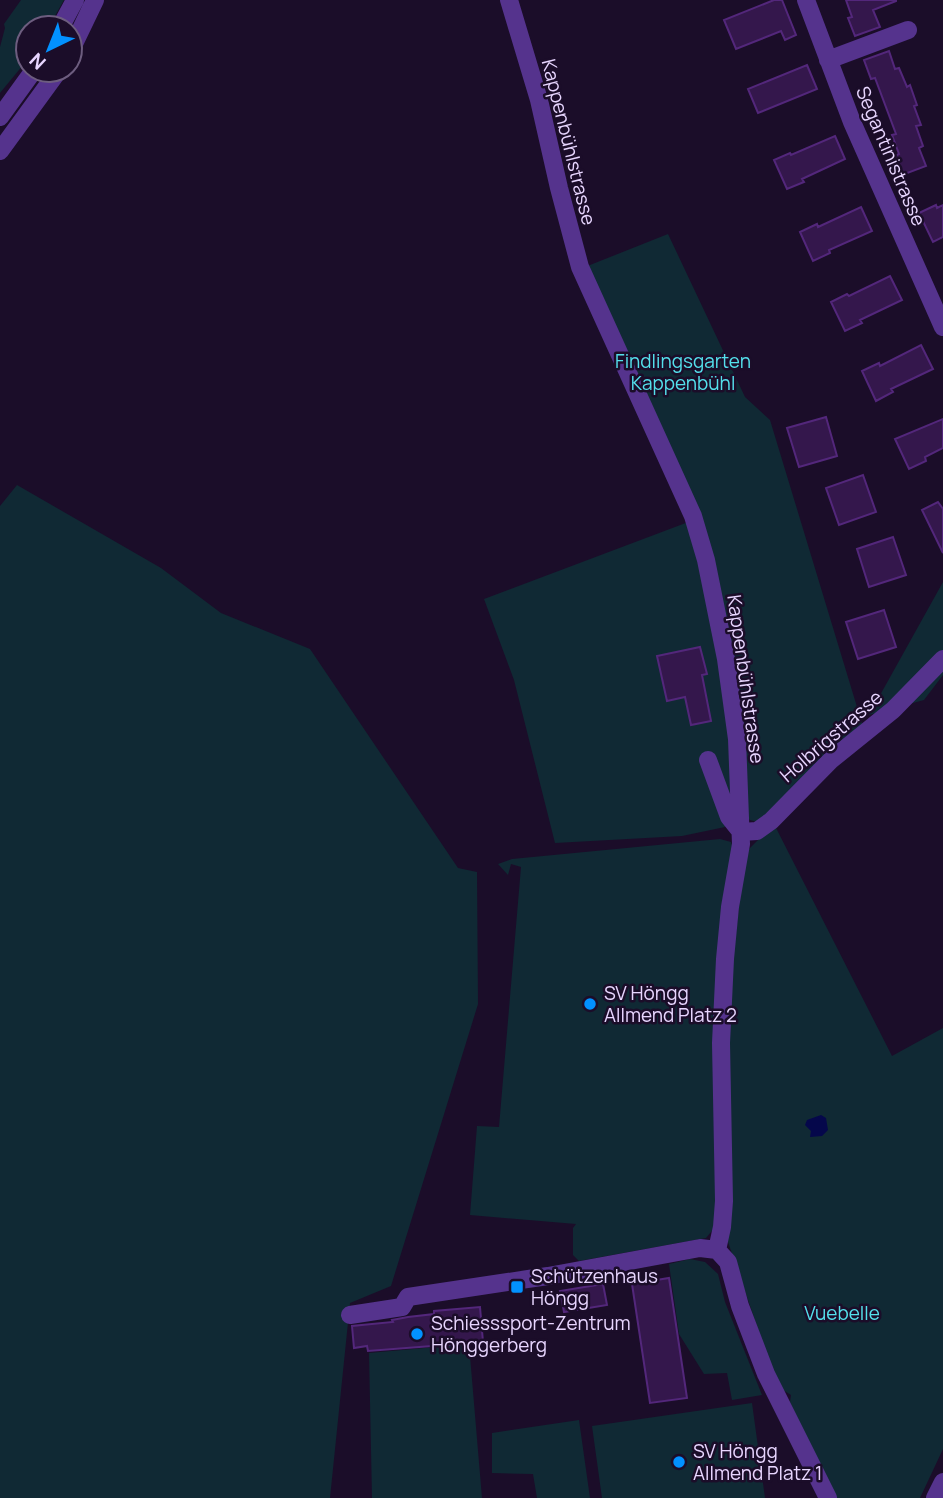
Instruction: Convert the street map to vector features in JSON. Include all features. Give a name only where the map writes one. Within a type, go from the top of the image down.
[{"type":"street","points":[[84,23],[95,0]]},
{"type":"street","name":"Kappenbühlstrasse","points":[[509,0],[539,100],[580,267],[693,516],[706,560],[726,659],[737,739],[741,844],[730,906],[725,959],[721,1043],[724,1201],[717,1250]]},
{"type":"street","name":"Segantinistrasse","points":[[806,0],[857,135],[943,327]]},
{"type":"street","points":[[828,60],[908,30]]},
{"type":"street","points":[[0,105],[22,84]]},
{"type":"street","points":[[0,117],[25,84]]},
{"type":"street","points":[[0,151],[50,84]]},
{"type":"street","name":"Holbrigstrasse","points":[[741,832],[757,831],[771,821],[824,767],[893,710],[943,659]]},
{"type":"street","points":[[708,760],[729,817],[741,832]]},
{"type":"street","points":[[349,1315],[402,1307],[408,1297],[548,1276],[701,1248],[717,1250],[728,1262],[740,1306],[766,1374],[828,1498]]},
{"type":"street","points":[[935,1498],[943,1482]]},
{"type":"green space","points":[[21,0],[64,0],[56,14],[14,14],[14,76],[0,93],[0,47],[4,24]]},
{"type":"green space","name":"Findlingsgarten Kappenbühl","points":[[668,234],[745,397],[770,420],[864,730],[757,822],[744,815],[710,557],[585,267]]},
{"type":"green space","points":[[17,485],[161,568],[221,613],[310,649],[458,868],[477,872],[478,1004],[391,1286],[350,1303],[330,1498],[0,1498],[0,506]]},
{"type":"green space","points":[[691,521],[731,729],[736,802],[725,827],[682,836],[555,843],[514,680],[484,599]]},
{"type":"green space","points":[[943,582],[943,675],[924,700],[869,715]]},
{"type":"green space","name":"Vuebelle","points":[[774,824],[892,1056],[943,1028],[943,1449],[920,1498],[833,1498],[790,1402],[791,1395],[778,1387],[728,1242],[724,1040],[745,853]]},
{"type":"green space","points":[[720,839],[731,842],[734,852],[716,1226],[706,1238],[579,1261],[573,1255],[573,1228],[576,1224],[470,1215],[477,1126],[499,1127],[521,867],[511,864],[508,875],[498,864],[512,859]]},
{"type":"green space","points":[[690,1259],[705,1262],[718,1274],[725,1302],[762,1395],[732,1400],[727,1373],[704,1374],[679,1334],[669,1264]]},
{"type":"green space","points":[[469,1344],[482,1498],[372,1498],[369,1353]]},
{"type":"green space","name":"SV Höngg Allmend Platz 1","points":[[752,1403],[765,1498],[602,1498],[592,1426]]},
{"type":"green space","points":[[579,1420],[590,1498],[537,1498],[533,1474],[492,1473],[492,1433]]},
{"type":"shaded area","points":[[821,1115],[826,1118],[828,1130],[822,1136],[810,1137],[811,1131],[805,1125],[807,1120]]},
{"type":"building","points":[[774,0],[782,0],[796,35],[785,40],[781,31],[736,49],[724,20]]},
{"type":"building","points":[[846,0],[896,1],[873,10],[880,27],[855,36],[848,18],[852,17]]},
{"type":"building","points":[[889,51],[895,69],[899,68],[907,87],[910,85],[917,105],[914,106],[921,125],[916,126],[923,146],[919,148],[926,166],[902,175],[895,156],[899,154],[892,135],[896,134],[875,78],[871,79],[864,60]]},
{"type":"building","points":[[807,65],[817,89],[758,113],[748,89]]},
{"type":"building","points":[[835,136],[845,159],[787,189],[774,160]]},
{"type":"building","points":[[936,205],[937,208],[943,205],[943,237],[933,242],[919,213]]},
{"type":"building","points":[[861,207],[872,231],[829,250],[830,253],[813,261],[800,232],[817,224],[818,227]]},
{"type":"building","points":[[890,276],[902,300],[860,320],[862,323],[845,331],[831,302]]},
{"type":"building","points":[[921,345],[933,369],[891,389],[893,392],[876,401],[862,371],[879,363],[880,366]]},
{"type":"building","points":[[826,417],[837,456],[799,467],[787,428]]},
{"type":"building","points":[[943,419],[943,448],[925,457],[926,461],[909,469],[895,439]]},
{"type":"building","points":[[863,475],[876,512],[839,525],[826,488]]},
{"type":"building","points":[[938,502],[943,509],[943,553],[922,510]]},
{"type":"building","points":[[893,537],[906,575],[869,587],[857,549]]},
{"type":"building","points":[[884,610],[896,647],[858,659],[846,622]]},
{"type":"building","points":[[700,647],[707,674],[702,675],[711,721],[691,725],[685,697],[667,701],[657,656]]},
{"type":"building","points":[[669,1278],[687,1398],[650,1403],[632,1284]]},
{"type":"building","points":[[603,1284],[607,1305],[564,1312],[560,1291]]},
{"type":"building","name":"Schiesssport-Zentrum Hönggerberg","points":[[480,1307],[483,1342],[368,1351],[367,1346],[354,1348],[352,1326],[393,1322],[392,1320],[434,1314],[434,1311]]},
{"type":"place","name":"SV Höngg Allmend Platz 2","points":[[590,1004]]},
{"type":"place","name":"Schützenhaus Höngg","points":[[517,1287]]},
{"type":"place","name":"Schiesssport-Zentrum Hönggerberg","points":[[417,1334]]},
{"type":"place","name":"SV Höngg Allmend Platz 1","points":[[679,1462]]}]
